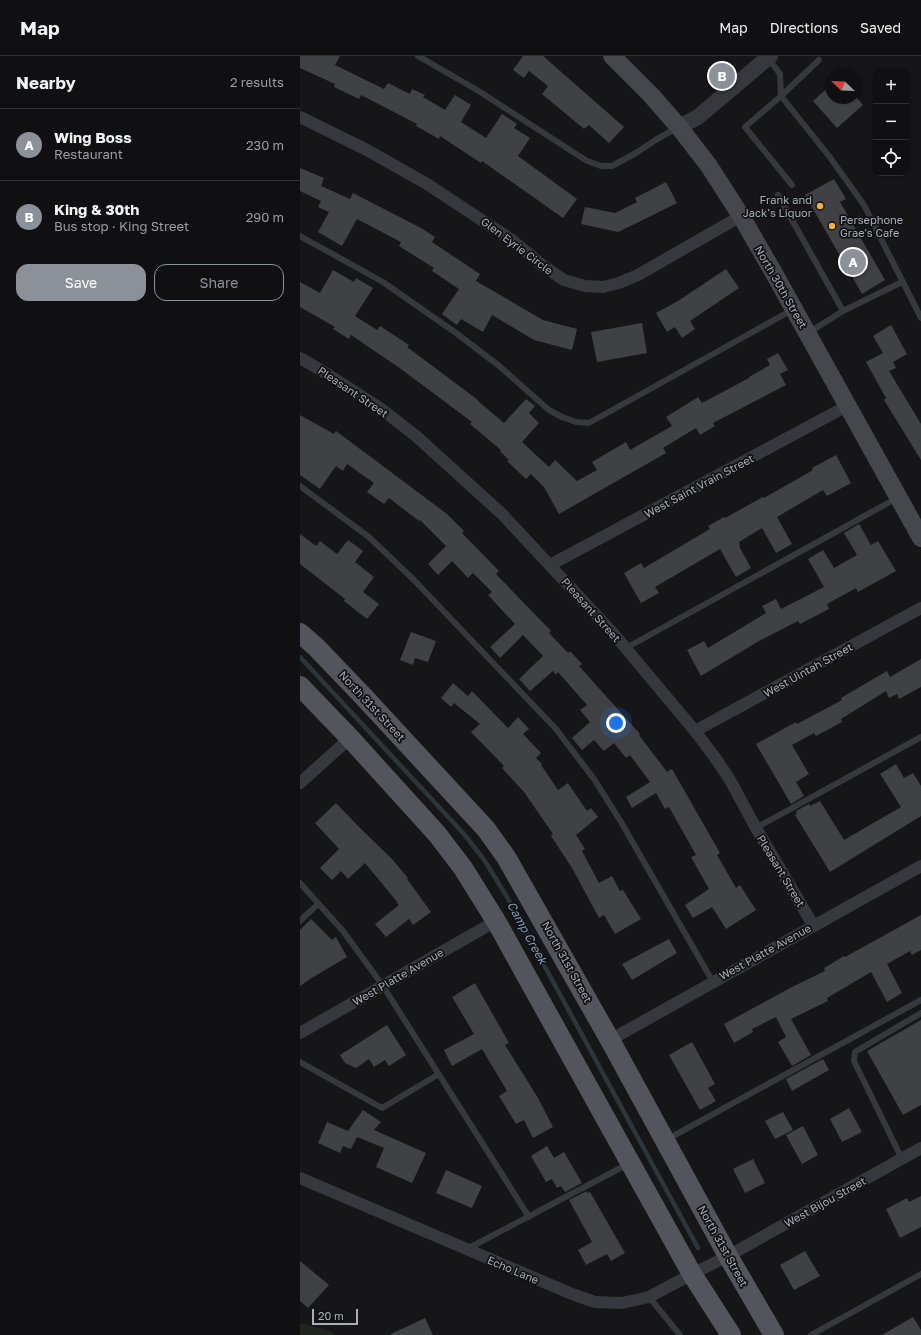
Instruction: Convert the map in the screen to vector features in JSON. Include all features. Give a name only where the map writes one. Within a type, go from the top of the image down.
[{"type":"main road","name":"North 30th Street","points":[[612,56],[651,95],[679,127],[709,166],[741,216],[808,333],[921,538]]},
{"type":"main road","name":"North 31st Street","points":[[300,633],[342,674],[486,829],[506,857],[610,1040],[728,1256],[774,1335]]},
{"type":"main road","points":[[300,686],[350,738],[437,834],[463,868],[496,921],[692,1274],[731,1335]]},
{"type":"street","points":[[679,127],[698,117],[768,57]]},
{"type":"street","name":"Glen Eyrie Circle","points":[[300,117],[367,150],[428,184],[512,240],[542,266],[564,280],[585,286],[603,286],[619,283],[638,275],[741,216]]},
{"type":"street","name":"Pleasant Street","points":[[300,358],[380,408],[416,436],[502,514],[626,648],[695,731],[730,780],[756,828],[813,925]]},
{"type":"street","name":"West Saint Vrain Street","points":[[550,566],[847,406]]},
{"type":"street","name":"West Uintah Street","points":[[695,731],[921,608]]},
{"type":"street","points":[[300,783],[350,738]]},
{"type":"street","name":"West Platte Avenue","points":[[610,1040],[813,925],[921,866]]},
{"type":"street","name":"West Platte Avenue","points":[[300,1033],[496,921]]},
{"type":"street","name":"West Bijou Street","points":[[728,1256],[921,1148]]},
{"type":"street","name":"Echo Lane","points":[[300,1178],[572,1294],[595,1302],[622,1303],[649,1297],[728,1256]]},
{"type":"lane","points":[[418,56],[483,94],[587,162],[601,166],[612,166],[679,127]]},
{"type":"lane","points":[[768,57],[780,74],[781,96],[829,156],[864,205],[921,318]]},
{"type":"lane","points":[[792,185],[745,127],[819,60]]},
{"type":"lane","points":[[778,196],[843,311]]},
{"type":"lane","points":[[300,236],[383,282],[456,333],[498,365],[548,410],[576,422],[589,423],[794,309]]},
{"type":"lane","points":[[808,333],[843,311],[902,282]]},
{"type":"lane","points":[[300,486],[369,537],[403,569],[556,729],[602,791],[658,884],[713,982]]},
{"type":"lane","points":[[626,648],[898,498]]},
{"type":"lane","points":[[756,828],[921,737]]},
{"type":"lane","points":[[300,883],[343,931],[383,986],[529,1217]]},
{"type":"lane","points":[[300,921],[318,904]]},
{"type":"lane","points":[[665,1141],[921,1000]]},
{"type":"lane","points":[[902,1159],[854,1061],[855,1052],[921,1013]]},
{"type":"lane","points":[[300,1062],[382,1108],[439,1074]]},
{"type":"lane","points":[[465,1249],[529,1217],[630,1163]]},
{"type":"lane","points":[[811,1335],[921,1274]]},
{"type":"lane","points":[[649,1297],[680,1335]]},
{"type":"shaded area","points":[[300,1323],[330,1331],[336,1335],[300,1335]]},
{"type":"building","points":[[300,56],[340,56],[335,65],[384,89],[388,83],[410,94],[412,89],[425,95],[423,97],[445,110],[455,95],[471,105],[461,122],[486,138],[502,114],[517,124],[514,128],[530,138],[518,156],[577,199],[563,218],[482,161],[481,163],[440,136],[439,139],[416,126],[417,124],[361,95],[359,99],[334,87],[335,84],[300,68]]},
{"type":"building","points":[[523,56],[543,56],[624,127],[609,143],[589,125],[584,129],[542,94],[548,86],[529,71],[524,78],[513,70]]},
{"type":"building","points":[[825,90],[825,104],[861,104],[861,103],[863,105],[837,128],[813,101]]},
{"type":"building","points":[[300,168],[324,178],[321,186],[350,199],[353,193],[421,228],[435,237],[432,242],[480,274],[476,281],[543,320],[577,329],[572,350],[534,340],[492,315],[483,332],[461,319],[457,325],[442,314],[459,289],[432,271],[434,268],[399,246],[401,242],[357,219],[342,246],[318,232],[329,212],[318,207],[321,201],[300,191]]},
{"type":"building","points":[[834,179],[846,199],[840,202],[885,280],[862,294],[805,195]]},
{"type":"building","points":[[666,182],[677,203],[645,219],[618,232],[581,224],[585,207],[615,213],[637,202],[635,198]]},
{"type":"building","points":[[726,269],[739,288],[690,321],[695,329],[682,338],[675,327],[667,332],[656,313],[678,301]]},
{"type":"building","points":[[333,270],[354,282],[356,278],[373,288],[355,316],[377,330],[380,326],[409,345],[407,347],[478,400],[504,423],[526,399],[535,406],[529,413],[539,423],[522,442],[549,467],[555,460],[577,481],[597,470],[592,462],[626,442],[630,450],[672,426],[666,417],[698,397],[702,403],[749,378],[770,365],[767,359],[778,353],[788,370],[780,374],[786,385],[713,423],[715,426],[700,435],[696,428],[663,448],[666,453],[559,514],[544,487],[531,474],[526,479],[507,461],[509,460],[500,451],[501,450],[470,424],[472,422],[401,369],[351,335],[349,339],[333,329],[335,327],[300,307],[300,282],[320,293]]},
{"type":"building","points":[[642,323],[647,353],[597,362],[591,332]]},
{"type":"building","points":[[891,325],[907,354],[893,362],[896,368],[889,371],[921,424],[921,460],[884,400],[886,398],[866,362],[883,353],[873,336]]},
{"type":"building","points":[[300,415],[334,434],[336,431],[447,514],[464,531],[462,533],[499,571],[496,574],[551,631],[549,633],[568,653],[570,651],[582,664],[579,666],[640,734],[639,735],[667,772],[672,769],[720,853],[717,855],[736,888],[740,885],[756,910],[726,929],[712,907],[693,918],[685,905],[709,889],[691,857],[696,855],[669,807],[665,809],[656,793],[632,808],[626,797],[650,782],[630,755],[626,758],[614,743],[604,751],[594,740],[582,750],[572,738],[590,722],[580,710],[587,705],[558,672],[556,675],[553,671],[530,691],[519,679],[543,656],[523,635],[500,658],[490,647],[515,624],[488,595],[492,592],[473,573],[468,578],[452,561],[438,575],[428,564],[446,546],[420,520],[419,521],[389,498],[384,504],[367,492],[374,483],[347,464],[343,471],[336,466],[320,489],[300,475]]},
{"type":"building","points":[[836,455],[851,483],[827,496],[823,490],[777,517],[792,544],[776,553],[762,528],[739,542],[739,546],[751,568],[736,577],[720,549],[655,587],[659,593],[641,603],[624,573],[641,563],[644,568],[710,529],[708,526],[763,497],[764,498]]},
{"type":"building","points":[[859,524],[871,545],[878,541],[896,571],[858,592],[856,588],[827,604],[829,609],[800,624],[798,621],[759,641],[701,676],[687,650],[704,641],[708,648],[766,613],[762,606],[776,599],[781,609],[824,587],[808,559],[823,550],[834,568],[857,555],[844,533]]},
{"type":"building","points":[[300,534],[316,546],[320,541],[337,554],[348,540],[363,551],[355,562],[374,577],[363,592],[379,604],[367,619],[344,601],[345,599],[300,564]]},
{"type":"building","points":[[411,632],[436,641],[428,662],[415,658],[413,665],[400,660]]},
{"type":"building","points":[[921,659],[921,687],[899,699],[897,694],[889,698],[886,691],[841,719],[842,722],[816,736],[814,733],[792,745],[809,774],[796,782],[804,796],[791,804],[756,744],[796,722],[797,724],[842,700],[841,698],[887,671],[890,677]]},
{"type":"building","points":[[453,683],[468,696],[472,691],[508,728],[518,717],[529,729],[523,734],[541,753],[536,758],[542,764],[541,765],[558,790],[568,783],[587,811],[591,808],[598,817],[576,835],[585,849],[582,851],[599,883],[612,876],[620,891],[623,890],[641,919],[615,934],[604,915],[599,918],[572,868],[551,836],[553,834],[524,792],[502,768],[504,766],[471,732],[480,724],[454,703],[451,707],[441,698]]},
{"type":"building","points":[[896,764],[904,778],[913,773],[921,786],[921,816],[830,872],[795,815],[797,814],[796,811],[809,804],[810,806],[820,801],[844,840],[901,807],[880,774]]},
{"type":"building","points":[[336,803],[392,859],[408,878],[407,879],[431,912],[413,925],[409,919],[386,937],[375,924],[399,905],[365,863],[348,879],[341,871],[332,880],[320,868],[339,849],[315,823]]},
{"type":"building","points":[[921,915],[921,950],[912,955],[910,951],[887,964],[902,993],[887,1002],[871,972],[827,998],[828,1001],[791,1019],[811,1055],[792,1066],[778,1042],[786,1037],[776,1017],[752,1029],[753,1032],[734,1043],[724,1024],[825,971],[824,968],[844,956],[845,957]]},
{"type":"building","points":[[311,919],[332,940],[336,937],[347,957],[300,986],[300,930]]},
{"type":"building","points":[[669,939],[677,953],[632,980],[622,964]]},
{"type":"building","points":[[475,983],[509,1043],[505,1045],[538,1098],[553,1127],[533,1138],[524,1120],[516,1124],[499,1096],[507,1091],[482,1049],[452,1066],[444,1050],[474,1034],[452,997]]},
{"type":"building","points":[[921,1020],[921,1105],[903,1115],[867,1051]]},
{"type":"building","points":[[387,1025],[406,1055],[389,1066],[385,1060],[374,1067],[369,1059],[356,1068],[345,1063],[340,1055]]},
{"type":"building","points":[[692,1042],[715,1084],[708,1088],[716,1101],[700,1110],[669,1055]]},
{"type":"building","points":[[823,1059],[829,1070],[792,1091],[786,1079]]},
{"type":"building","points":[[849,1108],[862,1132],[842,1142],[830,1119]]},
{"type":"building","points":[[363,1110],[381,1122],[374,1130],[426,1153],[412,1183],[376,1167],[384,1148],[357,1137],[351,1149],[343,1146],[340,1153],[318,1143],[327,1122],[348,1131]]},
{"type":"building","points":[[783,1112],[793,1130],[775,1139],[765,1121]]},
{"type":"building","points":[[803,1126],[818,1155],[802,1164],[786,1135]]},
{"type":"building","points":[[547,1146],[554,1158],[564,1152],[582,1183],[565,1192],[561,1186],[557,1188],[552,1179],[546,1182],[531,1156]]},
{"type":"building","points":[[753,1159],[765,1183],[745,1193],[733,1169]]},
{"type":"building","points":[[446,1170],[482,1186],[472,1208],[436,1193]]},
{"type":"building","points":[[587,1191],[588,1193],[590,1192],[625,1253],[611,1261],[607,1254],[586,1265],[578,1250],[592,1242],[569,1200]]},
{"type":"building","points":[[921,1196],[921,1227],[900,1238],[886,1209],[907,1198],[909,1202]]},
{"type":"building","points":[[805,1251],[820,1276],[794,1290],[780,1265]]},
{"type":"building","points":[[300,1261],[329,1285],[308,1308],[300,1301]]},
{"type":"building","points":[[913,1317],[921,1330],[921,1335],[882,1335]]},
{"type":"building","points":[[425,1318],[433,1335],[389,1335]]},
{"type":"waterway","name":"Camp Creek","points":[[300,657],[464,834],[485,861],[507,897],[698,1248]]},
{"type":"place","name":"King & 30th","points":[[722,76]]},
{"type":"place","name":"Frank and Jack's Liquor","points":[[820,206]]},
{"type":"place","name":"Persephone Grae's Cafe","points":[[832,226]]},
{"type":"place","name":"Wing Boss","points":[[853,262]]}]
